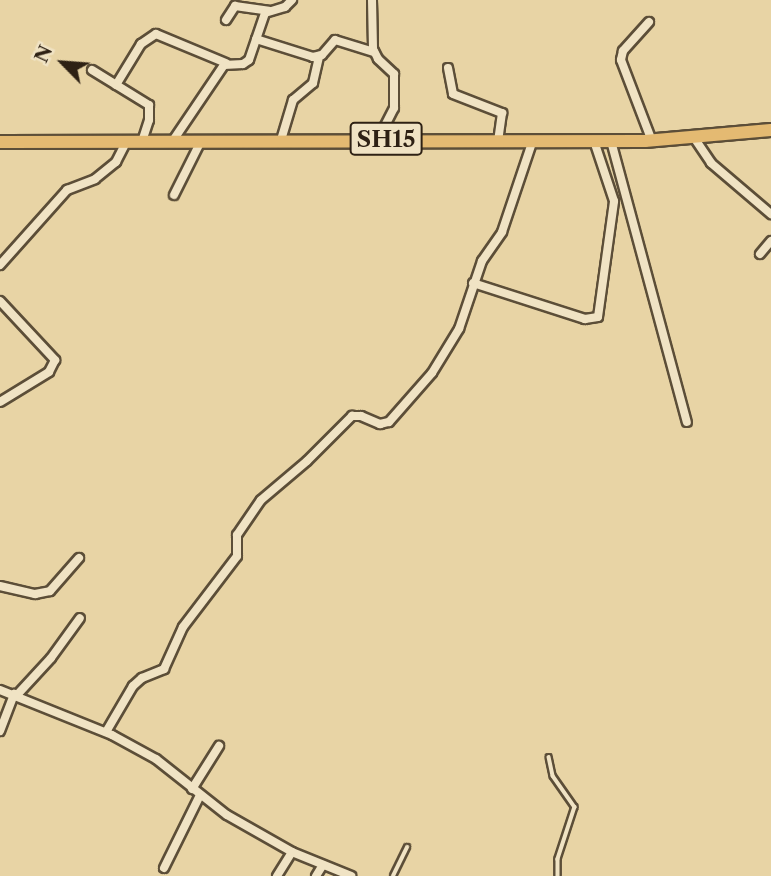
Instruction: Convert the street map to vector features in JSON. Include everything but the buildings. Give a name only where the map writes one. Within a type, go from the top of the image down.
[{"type":"main road","name":"SH15","points":[[0,142],[378,139],[652,141],[771,130]]},
{"type":"street","points":[[226,20],[235,6],[269,11],[285,7],[292,0]]},
{"type":"street","points":[[372,0],[374,52]]},
{"type":"street","points":[[116,85],[141,44],[156,34],[226,64],[247,63],[262,17],[269,11]]},
{"type":"street","points":[[649,22],[623,51],[621,60],[652,141]]},
{"type":"street","points":[[256,38],[319,57]]},
{"type":"street","points":[[281,140],[293,100],[312,86],[319,57],[335,40],[374,52],[394,74],[394,108],[378,139]]},
{"type":"street","points":[[172,142],[226,64]]},
{"type":"street","points":[[448,68],[453,94],[502,113],[498,140]]},
{"type":"street","points":[[92,70],[149,106],[150,114],[142,142]]},
{"type":"street","points":[[695,139],[711,163],[771,214]]},
{"type":"street","points":[[106,732],[133,686],[142,678],[163,669],[183,627],[237,556],[237,535],[252,510],[352,416],[361,416],[380,424],[389,422],[417,392],[459,330],[482,261],[502,232],[533,140]]},
{"type":"street","points":[[174,195],[201,141]]},
{"type":"street","points":[[473,283],[585,319],[598,317],[614,201],[594,141]]},
{"type":"street","points":[[611,141],[687,422]]},
{"type":"street","points":[[0,265],[67,190],[89,183],[111,167],[120,156],[125,142]]},
{"type":"street","points":[[760,254],[771,241]]},
{"type":"street","points":[[0,301],[55,360],[49,372],[0,402]]},
{"type":"street","points":[[0,586],[35,594],[44,593],[57,586],[79,558]]},
{"type":"street","points":[[0,731],[15,694],[51,658],[80,618]]},
{"type":"street","points":[[0,690],[106,732],[156,759],[227,816],[292,852],[351,876]]},
{"type":"street","points":[[192,789],[219,746]]},
{"type":"street","points":[[164,868],[200,795]]},
{"type":"street","points":[[276,876],[292,852]]},
{"type":"street","points":[[316,876],[323,865]]},
{"type":"lane","points":[[549,757],[553,776],[575,807],[558,859],[558,876]]},
{"type":"lane","points":[[393,876],[407,847]]}]
